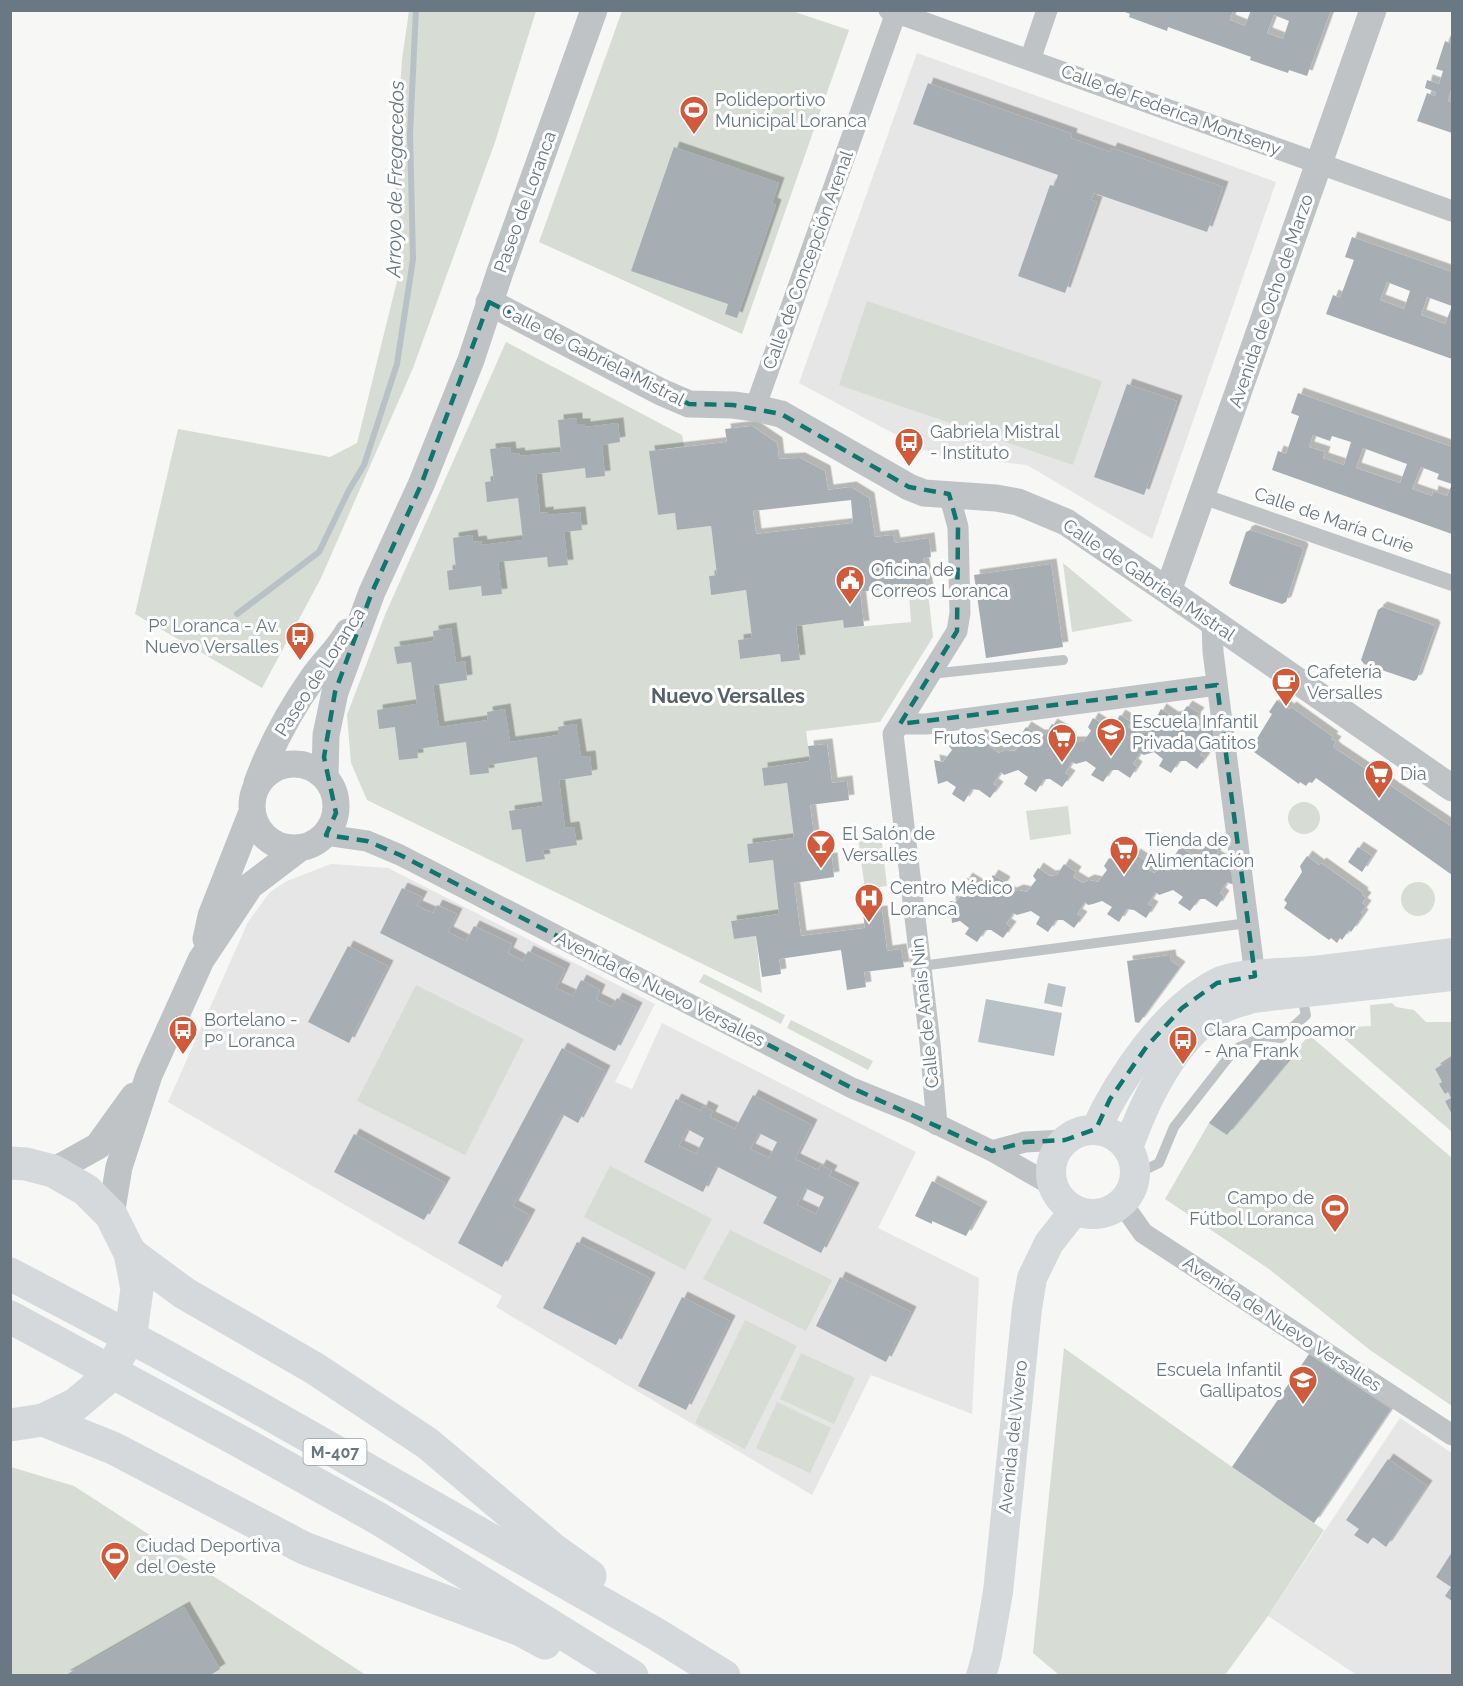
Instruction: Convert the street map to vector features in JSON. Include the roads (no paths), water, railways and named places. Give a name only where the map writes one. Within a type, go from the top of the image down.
[{"type":"main road","points":[[1096,1129],[1110,1099],[1147,1046],[1182,1008],[1218,983],[1255,976],[1452,953]]},
{"type":"main road","points":[[1132,1161],[1112,1133],[1096,1129],[1079,1131],[1065,1140],[1055,1153],[1051,1169],[1053,1186],[1061,1200],[1075,1210],[1091,1214],[1107,1212],[1122,1203],[1132,1190],[1132,1161],[1140,1114],[1172,1058],[1198,1027],[1223,1008],[1252,998],[1452,976]]},
{"type":"main road","points":[[10,1163],[26,1164],[53,1171],[86,1190],[111,1215],[130,1253],[137,1289],[131,1333],[106,1378],[76,1404],[44,1420],[10,1425]]},
{"type":"main road","name":"Avenida del Vivero","points":[[981,1676],[998,1592],[1032,1278],[1049,1243],[1075,1210]]},
{"type":"main road","points":[[130,1253],[184,1293],[314,1368],[427,1443],[554,1550],[646,1618],[656,1634]]},
{"type":"main road","name":"M-407","points":[[10,1274],[158,1352],[656,1634],[724,1676]]},
{"type":"main road","name":"M-407","points":[[10,1317],[379,1519],[632,1676]]},
{"type":"main road","points":[[44,1420],[113,1448],[304,1548],[520,1630],[614,1676]]},
{"type":"street","name":"Paseo de Loranca","points":[[325,777],[326,735],[335,692],[372,592],[422,485],[471,360],[489,302],[594,10]]},
{"type":"street","points":[[1030,60],[1047,10]]},
{"type":"street","name":"Avenida de Ocho de Marzo","points":[[1168,591],[1373,10]]},
{"type":"street","name":"Calle de Federica Montseny","points":[[894,11],[1452,211]]},
{"type":"street","name":"Calle de Concepción Arenal","points":[[755,408],[894,11]]},
{"type":"street","name":"Calle de Gabriela Mistral","points":[[489,302],[661,392],[689,404],[733,405],[781,414],[909,487],[924,493],[996,498],[1018,502],[1066,522],[1452,788]]},
{"type":"street","name":"Calle de Anaís Nin","points":[[938,1125],[893,734],[957,631],[960,613],[958,527],[949,494]]},
{"type":"street","name":"Calle de María Curie","points":[[1202,496],[1452,582]]},
{"type":"street","name":"Paseo de Loranca","points":[[201,960],[210,916],[254,799],[269,750],[295,704],[344,639],[372,592]]},
{"type":"street","points":[[1212,622],[1217,685],[1255,976]]},
{"type":"street","points":[[900,724],[926,724],[1217,685]]},
{"type":"street","points":[[287,764],[302,764],[313,768],[325,777],[336,798],[336,813],[326,835],[314,844],[300,848],[284,848],[271,842],[256,825],[254,799],[265,775],[287,764]]},
{"type":"street","name":"Avenida de Nuevo Versalles","points":[[326,835],[367,841],[400,855],[852,1088],[914,1113],[992,1151],[1053,1186]]},
{"type":"street","name":"Paseo de Loranca","points":[[111,1215],[119,1167],[149,1076],[201,960],[250,886],[300,848]]},
{"type":"street","name":"Paseo de Loranca","points":[[53,1171],[98,1146],[149,1076]]},
{"type":"street","points":[[992,1151],[1025,1142],[1065,1140]]},
{"type":"street","name":"Avenida de Nuevo Versalles","points":[[1122,1203],[1143,1233],[1452,1435]]},
{"type":"lane","points":[[930,674],[1063,660]]},
{"type":"lane","points":[[921,966],[1248,923]]},
{"type":"lane","points":[[1132,1161],[1159,1163],[1174,1126],[1235,1049],[1265,1036],[1281,1038],[1306,1014],[1301,992]]},
{"type":"waterway","name":"Arroyo de Fregacedos","points":[[237,614],[319,552],[349,490],[364,465],[397,364],[413,259],[410,134],[416,10]]},
{"type":"place","name":"Polideportivo Municipal Loranca","points":[[694,136]]},
{"type":"place","name":"Gabriela Mistral - Instituto","points":[[909,468]]},
{"type":"place","name":"Oficina de Correos Loranca","points":[[850,606]]},
{"type":"place","name":"Pº Loranca - Av. Nuevo Versalles","points":[[300,662]]},
{"type":"place","name":"Cafetería Versalles","points":[[1286,708]]},
{"type":"place","name":"Escuela Infantil Privada Gatitos","points":[[1111,758]]},
{"type":"place","name":"Frutos Secos","points":[[1062,764]]},
{"type":"place","name":"Dia","points":[[1379,800]]},
{"type":"place","name":"El Salón de Versalles","points":[[821,870]]},
{"type":"place","name":"Tienda de Alimentación","points":[[1124,876]]},
{"type":"place","name":"Centro Médico Loranca","points":[[869,924]]},
{"type":"place","name":"Bortelano - Pº Loranca","points":[[183,1056]]},
{"type":"place","name":"Clara Campoamor - Ana Frank","points":[[1183,1066]]},
{"type":"place","name":"Campo de Fútbol Loranca","points":[[1335,1234]]},
{"type":"place","name":"Escuela Infantil Gallipatos","points":[[1303,1406]]},
{"type":"place","name":"Ciudad Deportiva del Oeste","points":[[115,1582]]},
{"type":"district","name":"Nuevo Versalles","points":[[728,696]]}]
